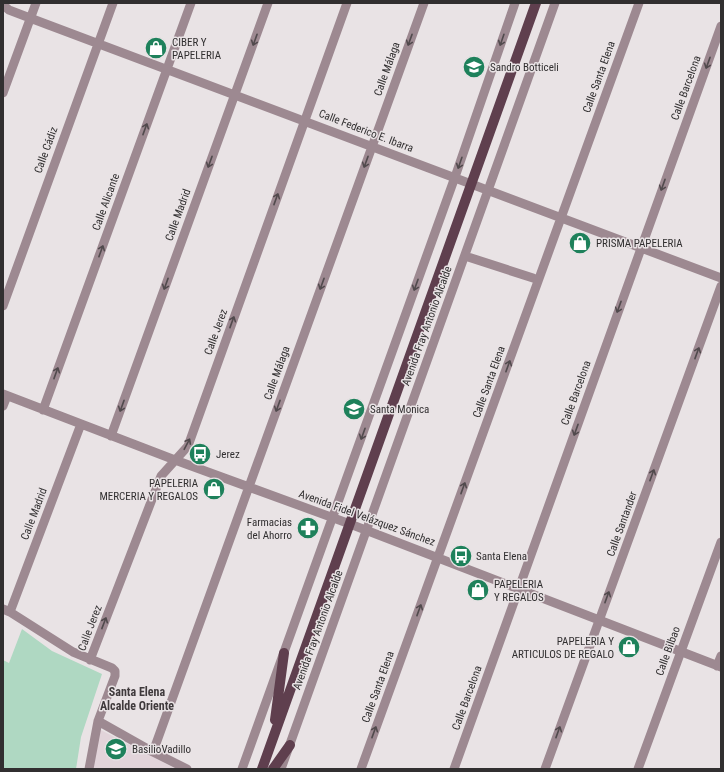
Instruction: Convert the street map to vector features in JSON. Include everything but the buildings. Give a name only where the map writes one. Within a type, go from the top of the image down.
[{"type":"main road","name":"Avenida Fray Antonio Alcalde","points":[[262,769],[536,3]]},
{"type":"main road","points":[[272,741],[284,652]]},
{"type":"main road","points":[[273,769],[290,745]]},
{"type":"street","points":[[3,93],[36,3]]},
{"type":"street","name":"Calle Cádiz","points":[[3,306],[113,3]]},
{"type":"street","name":"Calle Alicante","points":[[43,410],[191,3]]},
{"type":"street","name":"Calle Madrid","points":[[111,436],[268,3]]},
{"type":"street","name":"Calle Jerez","points":[[90,660],[161,476],[188,446],[347,3]]},
{"type":"street","name":"Calle Málaga","points":[[153,752],[424,3]]},
{"type":"street","points":[[242,769],[455,177],[515,3]]},
{"type":"street","name":"Avenida Fray Antonio Alcalde","points":[[281,769],[555,3]]},
{"type":"street","name":"Calle Santa Elena","points":[[361,769],[639,3]]},
{"type":"street","name":"Calle Federico E. Ibarra","points":[[3,5],[9,10],[30,18],[472,183],[721,278]]},
{"type":"street","name":"Calle Barcelona","points":[[454,769],[721,26]]},
{"type":"street","points":[[465,256],[533,278]]},
{"type":"street","name":"Calle Santander","points":[[545,769],[721,286]]},
{"type":"street","points":[[3,406],[5,395]]},
{"type":"street","name":"Avenida Fidel Velázquez Sánchez","points":[[5,395],[249,488],[366,530],[719,667]]},
{"type":"street","name":"Calle Madrid","points":[[6,610],[81,424]]},
{"type":"street","name":"Calle Bilbao","points":[[638,769],[721,542]]},
{"type":"street","points":[[6,610],[57,643],[90,660],[112,668],[115,671],[115,676],[98,721],[89,769]]},
{"type":"street","points":[[719,667],[721,656]]},
{"type":"street","points":[[98,721],[187,769]]},
{"type":"shaded area","name":"BasilioVadillo","points":[[99,729],[176,769],[91,769]]},
{"type":"green space","points":[[22,629],[52,651],[102,674],[81,737],[76,769],[3,769],[3,660],[9,663]]},
{"type":"place","name":"CIBER Y PAPELERIA","points":[[156,48]]},
{"type":"place","name":"Sandro Botticeli","points":[[474,67]]},
{"type":"place","name":"PRISMA PAPELERIA","points":[[580,243]]},
{"type":"place","name":"Santa Monica","points":[[354,409]]},
{"type":"place","name":"Jerez","points":[[200,454]]},
{"type":"place","name":"PAPELERIA MERCERIA Y REGALOS","points":[[214,489]]},
{"type":"place","name":"Farmacias del Ahorro","points":[[308,528]]},
{"type":"place","name":"Santa Elena","points":[[461,556]]},
{"type":"place","name":"PAPELERIA Y REGALOS","points":[[478,590]]},
{"type":"place","name":"PAPELERIA Y ARTICULOS DE REGALO","points":[[629,647]]},
{"type":"place","name":"BasilioVadillo","points":[[116,749]]},
{"type":"district","name":"Santa Elena Alcalde Oriente","points":[[137,699]]}]
